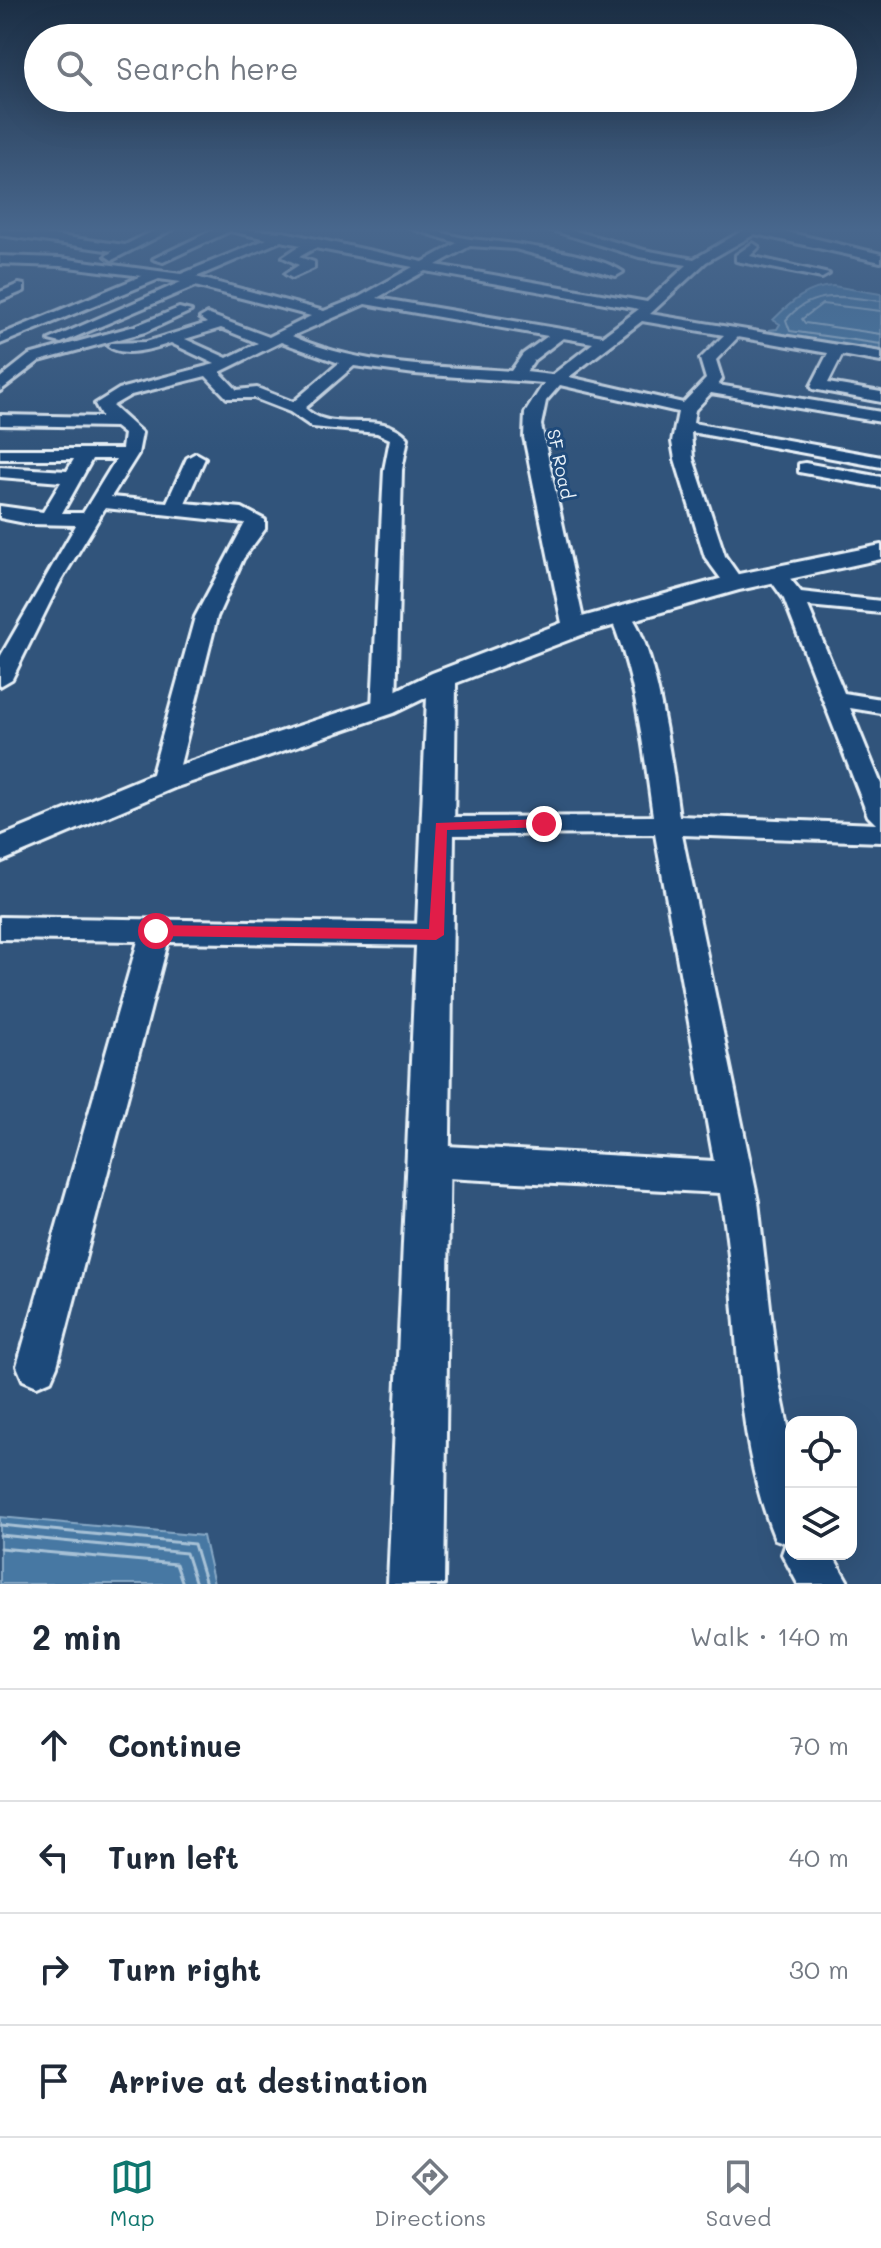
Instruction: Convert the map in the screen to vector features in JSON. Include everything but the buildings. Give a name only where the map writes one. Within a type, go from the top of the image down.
[{"type":"street","points":[[0,340],[83,302]]},
{"type":"street","points":[[0,386],[30,357],[67,334],[146,302]]},
{"type":"street","points":[[151,302],[310,351],[352,360],[556,380],[685,418],[880,460]]},
{"type":"street","points":[[273,302],[323,315]]},
{"type":"street","points":[[0,679],[49,584],[129,454],[133,433],[104,410],[103,404],[111,397],[210,371],[323,315],[359,302]]},
{"type":"street","points":[[393,302],[471,307],[561,333],[605,341]]},
{"type":"street","points":[[471,307],[478,302]]},
{"type":"street","points":[[599,302],[734,333],[881,357]]},
{"type":"street","name":"SF Road","points":[[574,628],[558,571],[548,492],[537,462],[532,427],[538,400],[556,380],[655,302]]},
{"type":"street","points":[[0,349],[30,357],[99,341],[184,311]]},
{"type":"street","points":[[99,341],[129,348],[223,323]]},
{"type":"street","points":[[515,377],[528,357],[561,333]]},
{"type":"street","points":[[734,333],[708,359],[714,379],[685,418],[684,459],[715,557],[734,583]]},
{"type":"street","points":[[171,338],[227,364]]},
{"type":"street","points":[[837,349],[819,386],[881,397]]},
{"type":"street","points":[[296,408],[352,360]]},
{"type":"street","points":[[210,371],[233,395],[257,393],[275,403],[296,408],[307,418],[320,423],[385,430],[399,438],[393,470],[384,707]]},
{"type":"street","points":[[707,388],[881,417]]},
{"type":"street","points":[[0,420],[121,422]]},
{"type":"street","points":[[0,454],[129,454]]},
{"type":"street","points":[[49,519],[86,454]]},
{"type":"street","points":[[173,509],[196,458]]},
{"type":"street","points":[[805,468],[881,482]]},
{"type":"street","points":[[0,472],[72,477]]},
{"type":"street","points":[[0,512],[49,519],[96,511],[173,509],[242,514],[255,520],[255,529],[233,559],[206,617],[163,781]]},
{"type":"street","points":[[0,850],[163,781],[384,707],[442,679],[574,628],[734,583],[881,552]]},
{"type":"street","points":[[776,574],[794,598],[881,816]]},
{"type":"street","points":[[794,598],[881,607]]},
{"type":"street","points":[[620,613],[636,650],[649,701],[666,825],[736,1178],[758,1378],[775,1468],[785,1502]]},
{"type":"street","points":[[416,1584],[442,679]]},
{"type":"street","points":[[834,698],[881,706]]},
{"type":"street","points":[[440,826],[666,825],[881,833]]},
{"type":"street","points":[[0,928],[436,935]]},
{"type":"street","points":[[37,1366],[156,931]]},
{"type":"street","points":[[428,1161],[736,1178]]},
{"type":"street","points":[[802,1560],[804,1584]]},
{"type":"street","points":[[806,1560],[826,1584]]},
{"type":"water","points":[[793,302],[881,302],[881,351],[769,335],[769,330],[777,329],[780,324],[773,320]]},
{"type":"water","points":[[0,1517],[203,1536],[214,1584],[0,1584]]},
{"type":"route","points":[[156,931],[436,935],[440,826],[544,824]]}]
